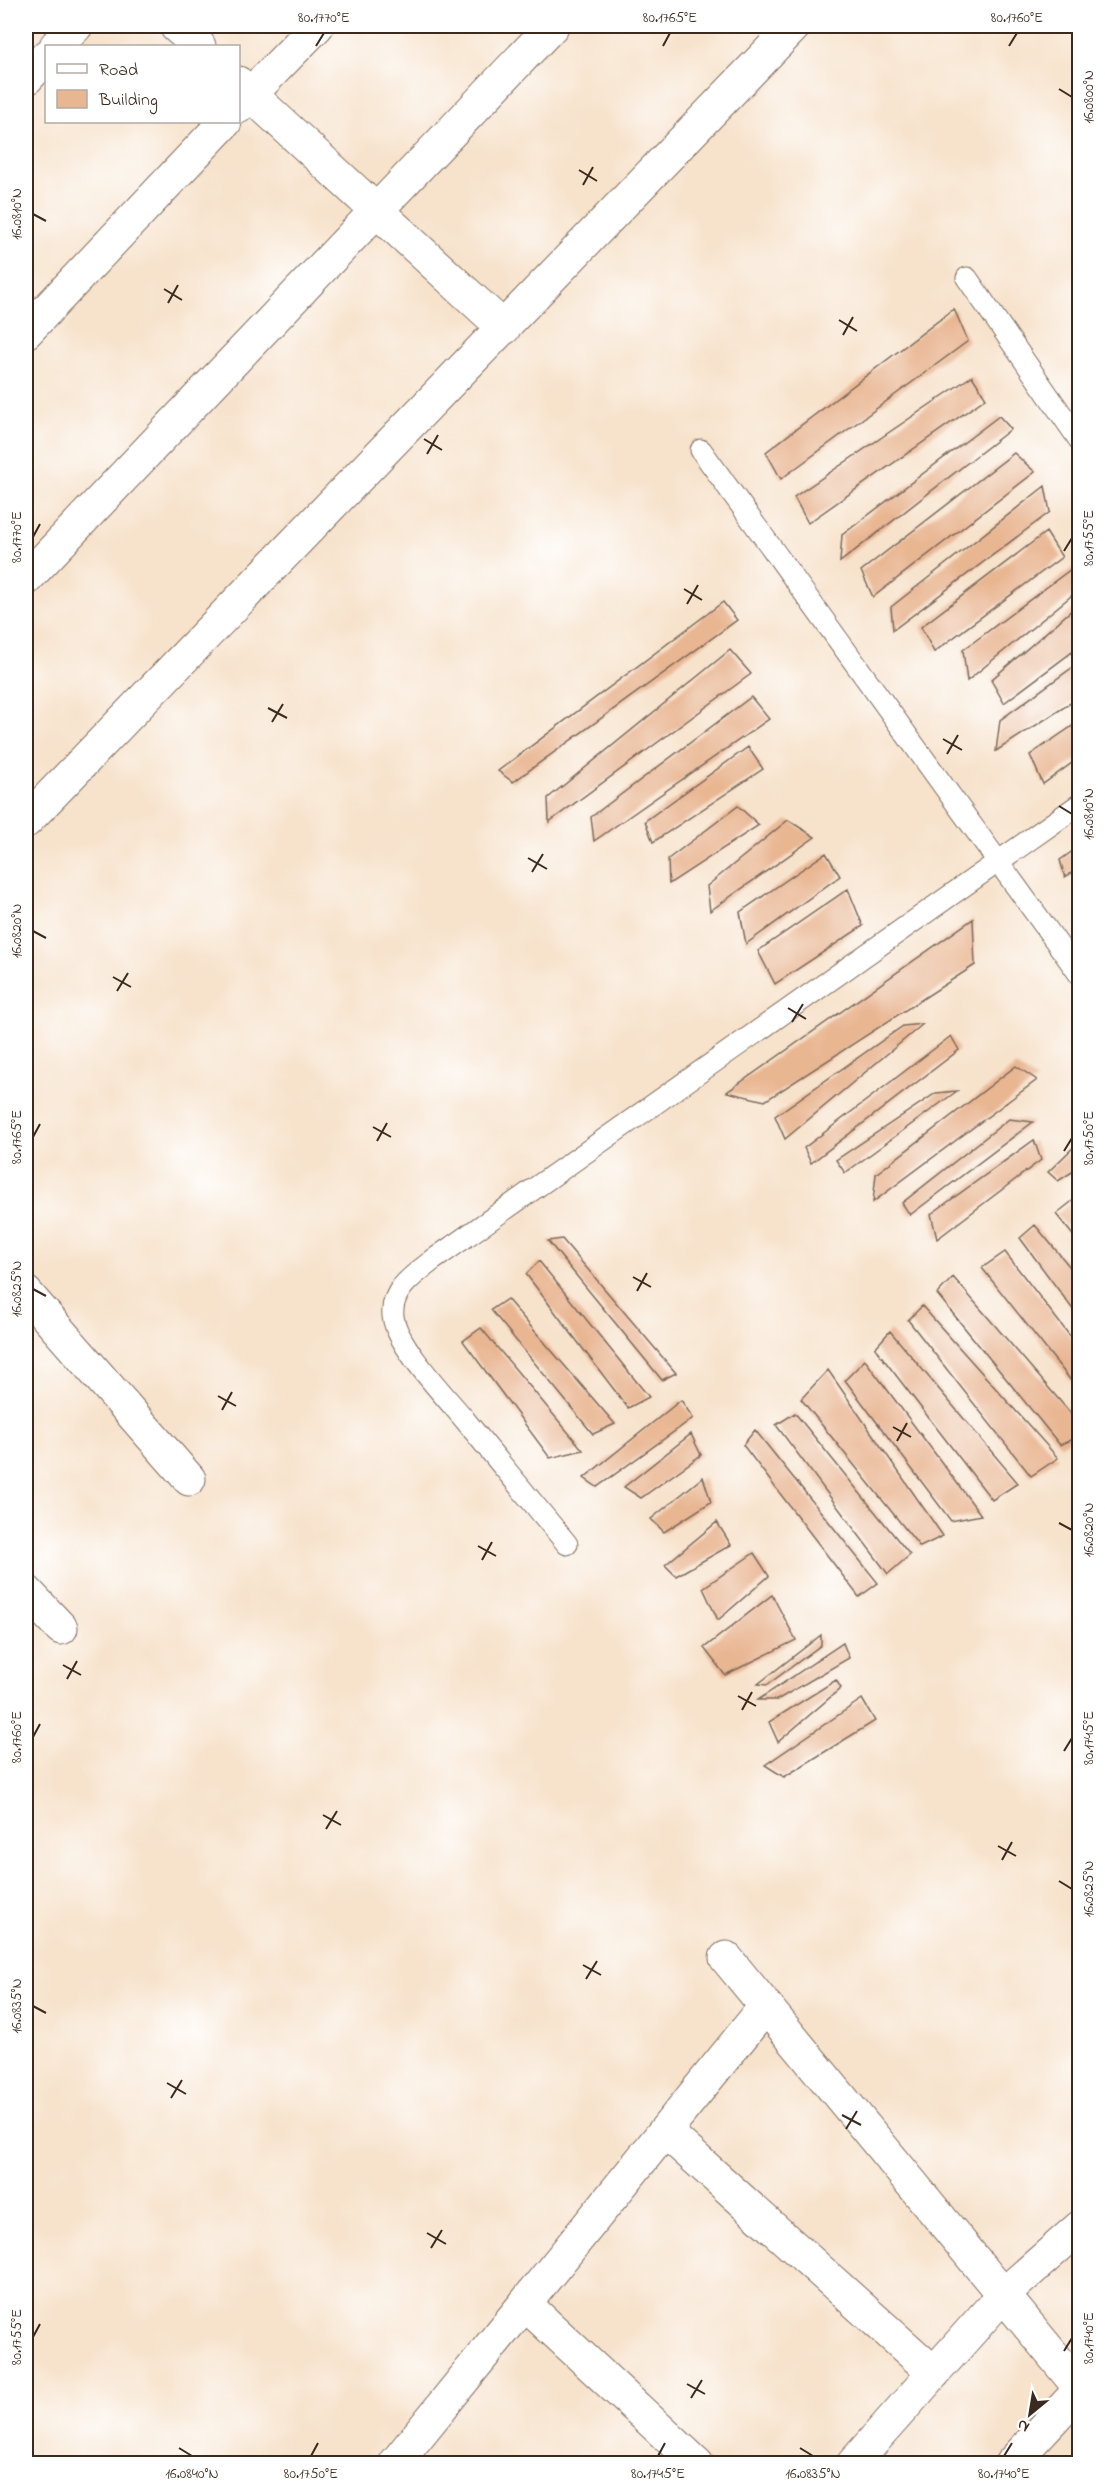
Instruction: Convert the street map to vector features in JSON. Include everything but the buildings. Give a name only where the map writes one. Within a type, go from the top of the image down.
[{"type":"street","points":[[57,45],[76,26]]},
{"type":"street","points":[[176,26],[198,45]]},
{"type":"street","points":[[317,26],[243,95],[377,211],[504,328]]},
{"type":"street","points":[[26,579],[552,26]]},
{"type":"street","points":[[26,821],[794,26]]},
{"type":"street","points":[[26,79],[45,58]]},
{"type":"street","points":[[26,332],[224,123]]},
{"type":"street","points":[[26,1293],[189,1479]]},
{"type":"street","points":[[26,1591],[60,1628]]},
{"type":"street","points":[[726,1958],[1080,2389],[1011,2463]]},
{"type":"street","points":[[410,2458],[525,2304],[766,2006]]},
{"type":"street","points":[[665,2131],[934,2373]]},
{"type":"street","points":[[854,2463],[1003,2295],[1080,2227]]},
{"type":"street","points":[[525,2304],[697,2463]]},
{"type":"lane","points":[[967,278],[1080,441]]},
{"type":"lane","points":[[700,450],[1080,975]]},
{"type":"lane","points":[[567,1544],[421,1367],[399,1335],[393,1316],[395,1298],[407,1280],[1080,804]]}]
